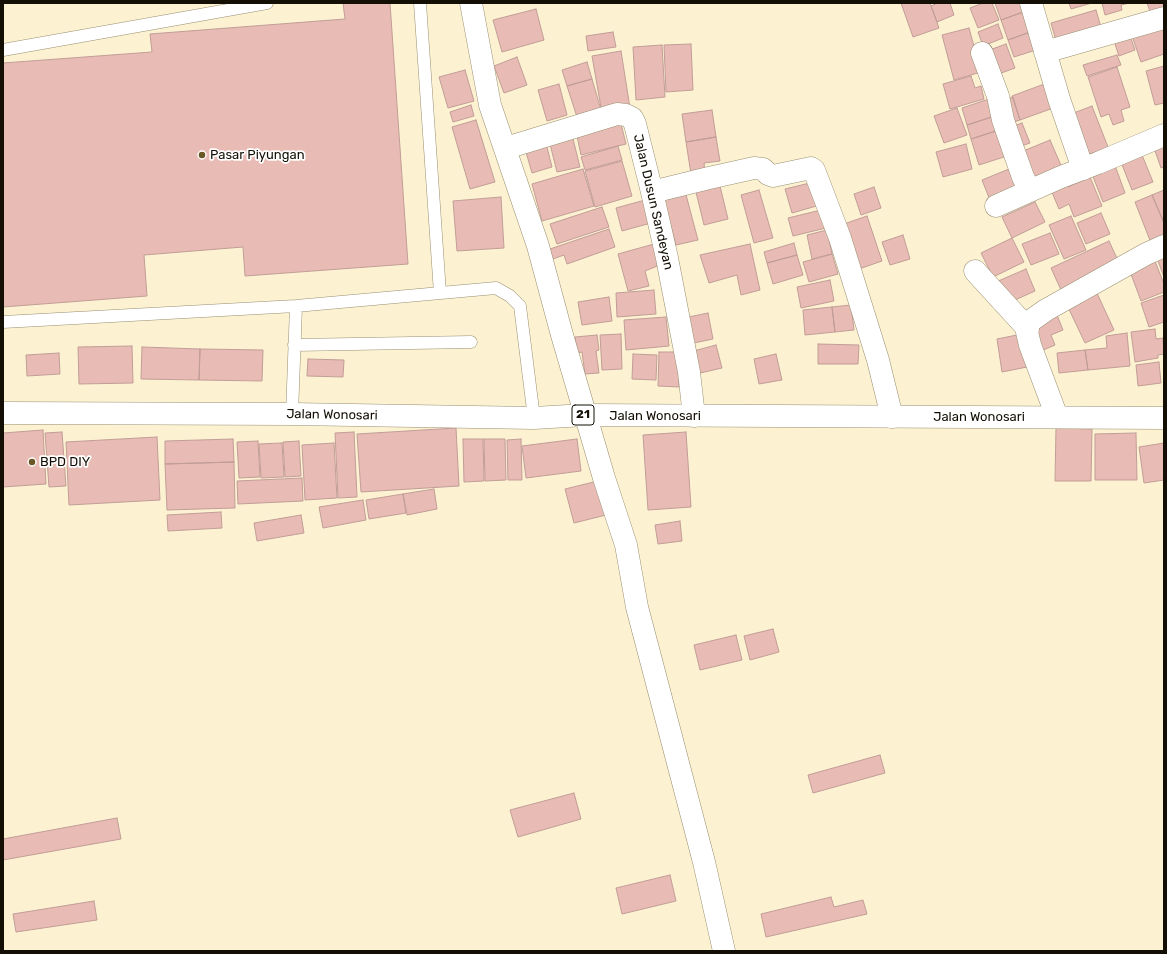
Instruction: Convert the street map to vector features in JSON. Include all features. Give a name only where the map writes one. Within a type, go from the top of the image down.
[{"type":"main road","points":[[471,3],[490,105],[506,148],[538,246],[585,415],[626,545],[637,606],[704,862],[724,951]]},
{"type":"main road","points":[[1030,3],[1059,99],[1083,169]]},
{"type":"main road","points":[[1045,52],[1164,18]]},
{"type":"main road","points":[[982,53],[998,96],[1003,120],[1012,146],[1023,177],[1030,191]]},
{"type":"main road","name":"Jalan Dusun Sandeyan","points":[[506,148],[617,114],[626,115],[632,118],[635,124],[667,258],[689,372],[694,416]]},
{"type":"main road","points":[[996,206],[1164,135]]},
{"type":"main road","points":[[652,192],[754,168],[763,169],[768,174],[773,176],[811,168],[814,170],[840,238],[878,360],[892,417]]},
{"type":"main road","points":[[1057,417],[1030,345],[1027,332],[1029,322],[1046,310],[1146,254],[1164,246]]},
{"type":"main road","points":[[975,271],[1028,329]]},
{"type":"main road","name":"Jalan Wonosari","points":[[3,412],[292,414],[534,418],[585,415],[1164,418]]},
{"type":"lane","points":[[3,50],[267,3]]},
{"type":"lane","points":[[420,3],[440,293]]},
{"type":"lane","points":[[3,322],[296,306],[496,288],[510,296],[520,306],[534,418]]},
{"type":"lane","points":[[292,414],[296,306]]},
{"type":"lane","points":[[294,345],[471,342]]},
{"type":"building","name":"Pasar Piyungan","points":[[343,3],[390,3],[408,264],[245,276],[243,247],[144,255],[147,296],[3,307],[3,63],[152,52],[150,34],[345,19]]},
{"type":"building","points":[[901,3],[930,3],[939,28],[913,37]]},
{"type":"building","points":[[938,3],[950,3],[954,15],[937,22],[931,6]]},
{"type":"building","points":[[983,3],[992,3],[999,20],[978,28],[970,8]]},
{"type":"building","points":[[995,3],[1023,3],[1026,11],[1001,20]]},
{"type":"building","points":[[1069,3],[1092,3],[1071,9]]},
{"type":"building","points":[[1102,3],[1129,3],[1121,5],[1122,10],[1105,15]]},
{"type":"building","points":[[1147,3],[1164,3],[1164,13],[1152,17]]},
{"type":"building","points":[[536,9],[544,40],[502,52],[493,20]]},
{"type":"building","points":[[1096,10],[1102,31],[1057,44],[1051,23]]},
{"type":"building","points":[[1026,11],[1033,31],[1008,40],[1001,20]]},
{"type":"building","points":[[998,24],[1003,38],[983,46],[978,32]]},
{"type":"building","points":[[1164,25],[1164,54],[1141,62],[1130,30]]},
{"type":"building","points":[[969,28],[981,72],[954,80],[942,35]]},
{"type":"building","points":[[1128,30],[1135,50],[1119,56],[1112,35]]},
{"type":"building","points":[[1033,31],[1039,49],[1014,57],[1008,40]]},
{"type":"building","points":[[613,32],[616,47],[588,51],[586,36]]},
{"type":"building","points":[[691,44],[693,90],[666,92],[664,45]]},
{"type":"building","points":[[1006,44],[1015,68],[993,76],[984,52]]},
{"type":"building","points":[[662,45],[665,97],[636,100],[633,47]]},
{"type":"building","points":[[621,51],[630,108],[602,113],[592,56]]},
{"type":"building","points":[[1117,55],[1121,65],[1087,76],[1083,65]]},
{"type":"building","points":[[517,57],[527,85],[504,93],[494,66]]},
{"type":"building","points":[[587,62],[592,79],[567,86],[562,70]]},
{"type":"building","points":[[1164,66],[1164,103],[1155,105],[1146,71]]},
{"type":"building","points":[[1117,67],[1130,107],[1121,110],[1124,121],[1113,125],[1109,114],[1101,117],[1088,77]]},
{"type":"building","points":[[465,70],[474,101],[448,108],[439,77]]},
{"type":"building","points":[[971,76],[975,88],[981,86],[984,99],[950,109],[943,84]]},
{"type":"building","points":[[592,79],[602,113],[578,120],[567,86]]},
{"type":"building","points":[[1047,83],[1056,107],[1020,120],[1012,96]]},
{"type":"building","points":[[559,84],[567,115],[547,121],[538,90]]},
{"type":"building","points":[[1013,97],[1020,120],[1008,124],[1000,102]]},
{"type":"building","points":[[989,99],[995,116],[967,125],[962,108]]},
{"type":"building","points":[[471,105],[474,116],[453,122],[450,112]]},
{"type":"building","points":[[1092,106],[1108,147],[1082,157],[1066,116]]},
{"type":"building","points":[[957,108],[967,135],[944,143],[934,116]]},
{"type":"building","points":[[712,110],[716,137],[686,142],[682,114]]},
{"type":"building","points":[[995,116],[999,130],[971,139],[967,125]]},
{"type":"building","points":[[476,120],[495,182],[470,189],[452,127]]},
{"type":"building","points":[[620,120],[626,144],[581,155],[576,131]]},
{"type":"building","points":[[1022,123],[1030,143],[1016,148],[1008,128]]},
{"type":"building","points":[[999,130],[1007,156],[979,165],[971,139]]},
{"type":"building","points":[[572,135],[580,167],[557,172],[549,140]]},
{"type":"building","points":[[716,137],[720,161],[704,163],[705,172],[691,174],[686,142]]},
{"type":"building","points":[[545,139],[552,167],[532,173],[524,145]]},
{"type":"building","points":[[1050,140],[1063,170],[1028,185],[1016,154]]},
{"type":"building","points":[[1164,141],[1164,167],[1161,168],[1153,145]]},
{"type":"building","points":[[966,144],[972,169],[943,177],[936,152]]},
{"type":"building","points":[[618,146],[622,160],[585,170],[581,157]]},
{"type":"building","points":[[1142,155],[1153,182],[1132,190],[1121,162]]},
{"type":"building","points":[[1113,160],[1125,193],[1103,202],[1090,169]]},
{"type":"building","points":[[622,161],[632,196],[595,207],[585,171]]},
{"type":"building","points":[[1014,167],[1022,188],[990,200],[982,180]]},
{"type":"building","points":[[583,169],[594,206],[542,221],[532,184]]},
{"type":"building","points":[[1090,177],[1102,206],[1074,217],[1069,204],[1059,209],[1049,185],[1064,178],[1068,187]]},
{"type":"building","points":[[719,182],[728,219],[704,225],[695,188]]},
{"type":"building","points":[[814,182],[820,205],[792,213],[785,189]]},
{"type":"building","points":[[874,187],[881,208],[861,215],[854,194]]},
{"type":"building","points":[[759,190],[773,238],[754,243],[741,195]]},
{"type":"building","points":[[1164,190],[1164,223],[1152,195]]},
{"type":"building","points":[[685,191],[698,240],[676,245],[663,197]]},
{"type":"building","points":[[1152,195],[1164,223],[1164,243],[1153,248],[1135,202]]},
{"type":"building","points":[[501,197],[504,248],[457,251],[453,201]]},
{"type":"building","points":[[645,200],[651,223],[622,231],[616,208]]},
{"type":"building","points":[[1035,202],[1045,222],[1012,238],[1002,217]]},
{"type":"building","points":[[602,207],[609,227],[557,244],[550,224]]},
{"type":"building","points":[[821,210],[826,228],[793,236],[788,218]]},
{"type":"building","points":[[1101,213],[1110,234],[1086,244],[1077,223]]},
{"type":"building","points":[[867,216],[882,261],[856,270],[841,225]]},
{"type":"building","points":[[1071,216],[1086,250],[1064,259],[1049,225]]},
{"type":"building","points":[[609,229],[615,247],[567,264],[564,255],[550,260],[547,250]]},
{"type":"building","points":[[827,230],[832,254],[812,259],[807,235]]},
{"type":"building","points":[[1050,233],[1059,254],[1031,265],[1022,244]]},
{"type":"building","points":[[903,235],[910,259],[890,265],[882,242]]},
{"type":"building","points":[[1012,238],[1024,262],[993,277],[981,253]]},
{"type":"building","points":[[1109,241],[1120,265],[1062,292],[1051,268]]},
{"type":"building","points":[[794,243],[797,255],[767,263],[764,252]]},
{"type":"building","points":[[654,244],[660,265],[645,271],[649,286],[628,291],[618,254]]},
{"type":"building","points":[[750,244],[760,290],[741,295],[737,275],[709,283],[700,255]]},
{"type":"building","points":[[1164,249],[1164,277],[1155,253]]},
{"type":"building","points":[[832,254],[838,274],[809,282],[803,262]]},
{"type":"building","points":[[797,255],[803,275],[773,284],[767,263]]},
{"type":"building","points":[[1153,256],[1164,284],[1164,292],[1141,301],[1128,266]]},
{"type":"building","points":[[1026,269],[1035,291],[1006,304],[996,282]]},
{"type":"building","points":[[830,280],[834,301],[801,308],[797,287]]},
{"type":"building","points":[[654,290],[656,314],[617,317],[616,293]]},
{"type":"building","points":[[1096,291],[1114,330],[1085,343],[1067,305]]},
{"type":"building","points":[[1164,295],[1164,322],[1149,327],[1141,303]]},
{"type":"building","points":[[609,297],[612,321],[582,325],[578,302]]},
{"type":"building","points":[[851,305],[854,330],[835,332],[832,307]]},
{"type":"building","points":[[832,307],[835,332],[805,335],[803,310]]},
{"type":"building","points":[[708,313],[713,339],[689,344],[684,318]]},
{"type":"building","points":[[1057,315],[1063,330],[1051,335],[1055,345],[1041,351],[1031,325]]},
{"type":"building","points":[[666,317],[669,346],[626,350],[624,320]]},
{"type":"building","points":[[1155,329],[1156,339],[1163,338],[1164,354],[1158,355],[1158,358],[1135,362],[1131,332]]},
{"type":"building","points":[[1127,333],[1130,366],[1088,370],[1085,350],[1107,348],[1106,336]]},
{"type":"building","points":[[621,334],[622,369],[602,370],[600,335]]},
{"type":"building","points":[[1022,334],[1027,367],[1002,372],[997,339]]},
{"type":"building","points":[[597,335],[599,350],[596,351],[599,373],[585,374],[582,352],[577,353],[575,337]]},
{"type":"building","points":[[818,344],[859,345],[858,364],[818,364]]},
{"type":"building","points":[[716,345],[722,368],[696,374],[690,352]]},
{"type":"building","points":[[132,346],[133,383],[79,384],[78,347]]},
{"type":"building","points":[[142,347],[200,349],[199,380],[141,379]]},
{"type":"building","points":[[200,349],[263,350],[262,381],[199,380]]},
{"type":"building","points":[[1085,350],[1088,370],[1059,373],[1057,353]]},
{"type":"building","points":[[659,352],[679,352],[679,387],[658,386]]},
{"type":"building","points":[[59,353],[60,374],[27,376],[26,355]]},
{"type":"building","points":[[633,354],[657,355],[656,380],[632,379]]},
{"type":"building","points":[[776,354],[782,380],[759,384],[754,359]]},
{"type":"building","points":[[308,359],[344,360],[343,377],[307,376]]},
{"type":"building","points":[[1159,362],[1161,383],[1138,386],[1136,365]]},
{"type":"building","points":[[456,428],[459,486],[361,492],[357,434]]},
{"type":"building","points":[[1056,428],[1092,429],[1091,481],[1055,481]]},
{"type":"building","points":[[43,430],[46,484],[3,487],[3,433]]},
{"type":"building","points":[[62,432],[66,486],[49,487],[45,433]]},
{"type":"building","points":[[354,432],[357,497],[338,498],[335,433]]},
{"type":"building","points":[[686,432],[691,507],[648,510],[643,435]]},
{"type":"building","points":[[1136,433],[1137,480],[1095,480],[1095,434]]},
{"type":"building","points":[[157,437],[160,500],[69,505],[66,442]]},
{"type":"building","points":[[233,439],[234,462],[165,464],[165,441]]},
{"type":"building","points":[[463,439],[483,439],[484,481],[464,482]]},
{"type":"building","points":[[484,439],[505,439],[506,480],[485,481]]},
{"type":"building","points":[[521,439],[522,480],[508,480],[507,440]]},
{"type":"building","points":[[577,439],[581,471],[526,478],[522,446]]},
{"type":"building","points":[[258,441],[260,477],[239,478],[237,442]]},
{"type":"building","points":[[299,441],[301,476],[285,477],[283,442]]},
{"type":"building","points":[[282,443],[284,477],[261,478],[259,444]]},
{"type":"building","points":[[334,443],[337,498],[305,500],[302,445]]},
{"type":"building","points":[[1164,443],[1164,480],[1144,483],[1139,447]]},
{"type":"building","points":[[234,462],[235,508],[167,510],[165,464]]},
{"type":"building","points":[[302,478],[303,501],[238,504],[237,481]]},
{"type":"building","points":[[598,481],[606,515],[574,523],[565,489]]},
{"type":"building","points":[[434,489],[437,509],[407,515],[403,494]]},
{"type":"building","points":[[403,494],[406,513],[369,519],[366,500]]},
{"type":"building","points":[[363,500],[366,520],[323,528],[319,507]]},
{"type":"building","points":[[221,512],[222,528],[168,531],[167,515]]},
{"type":"building","points":[[301,515],[304,533],[257,541],[254,523]]},
{"type":"building","points":[[680,521],[682,541],[658,544],[655,525]]},
{"type":"building","points":[[773,629],[779,652],[750,660],[744,636]]},
{"type":"building","points":[[736,635],[742,660],[700,670],[694,645]]},
{"type":"building","points":[[880,755],[885,773],[813,793],[808,775]]},
{"type":"building","points":[[574,793],[581,819],[518,837],[510,810]]},
{"type":"building","points":[[117,818],[121,839],[3,860],[3,839]]},
{"type":"building","points":[[670,875],[676,901],[622,914],[616,888]]},
{"type":"building","points":[[831,897],[834,907],[863,900],[867,914],[766,937],[761,914]]},
{"type":"building","points":[[94,901],[97,920],[16,932],[13,914]]},
{"type":"place","name":"Pasar Piyungan","points":[[202,155]]},
{"type":"place","name":"BPD DIY","points":[[32,462]]}]
